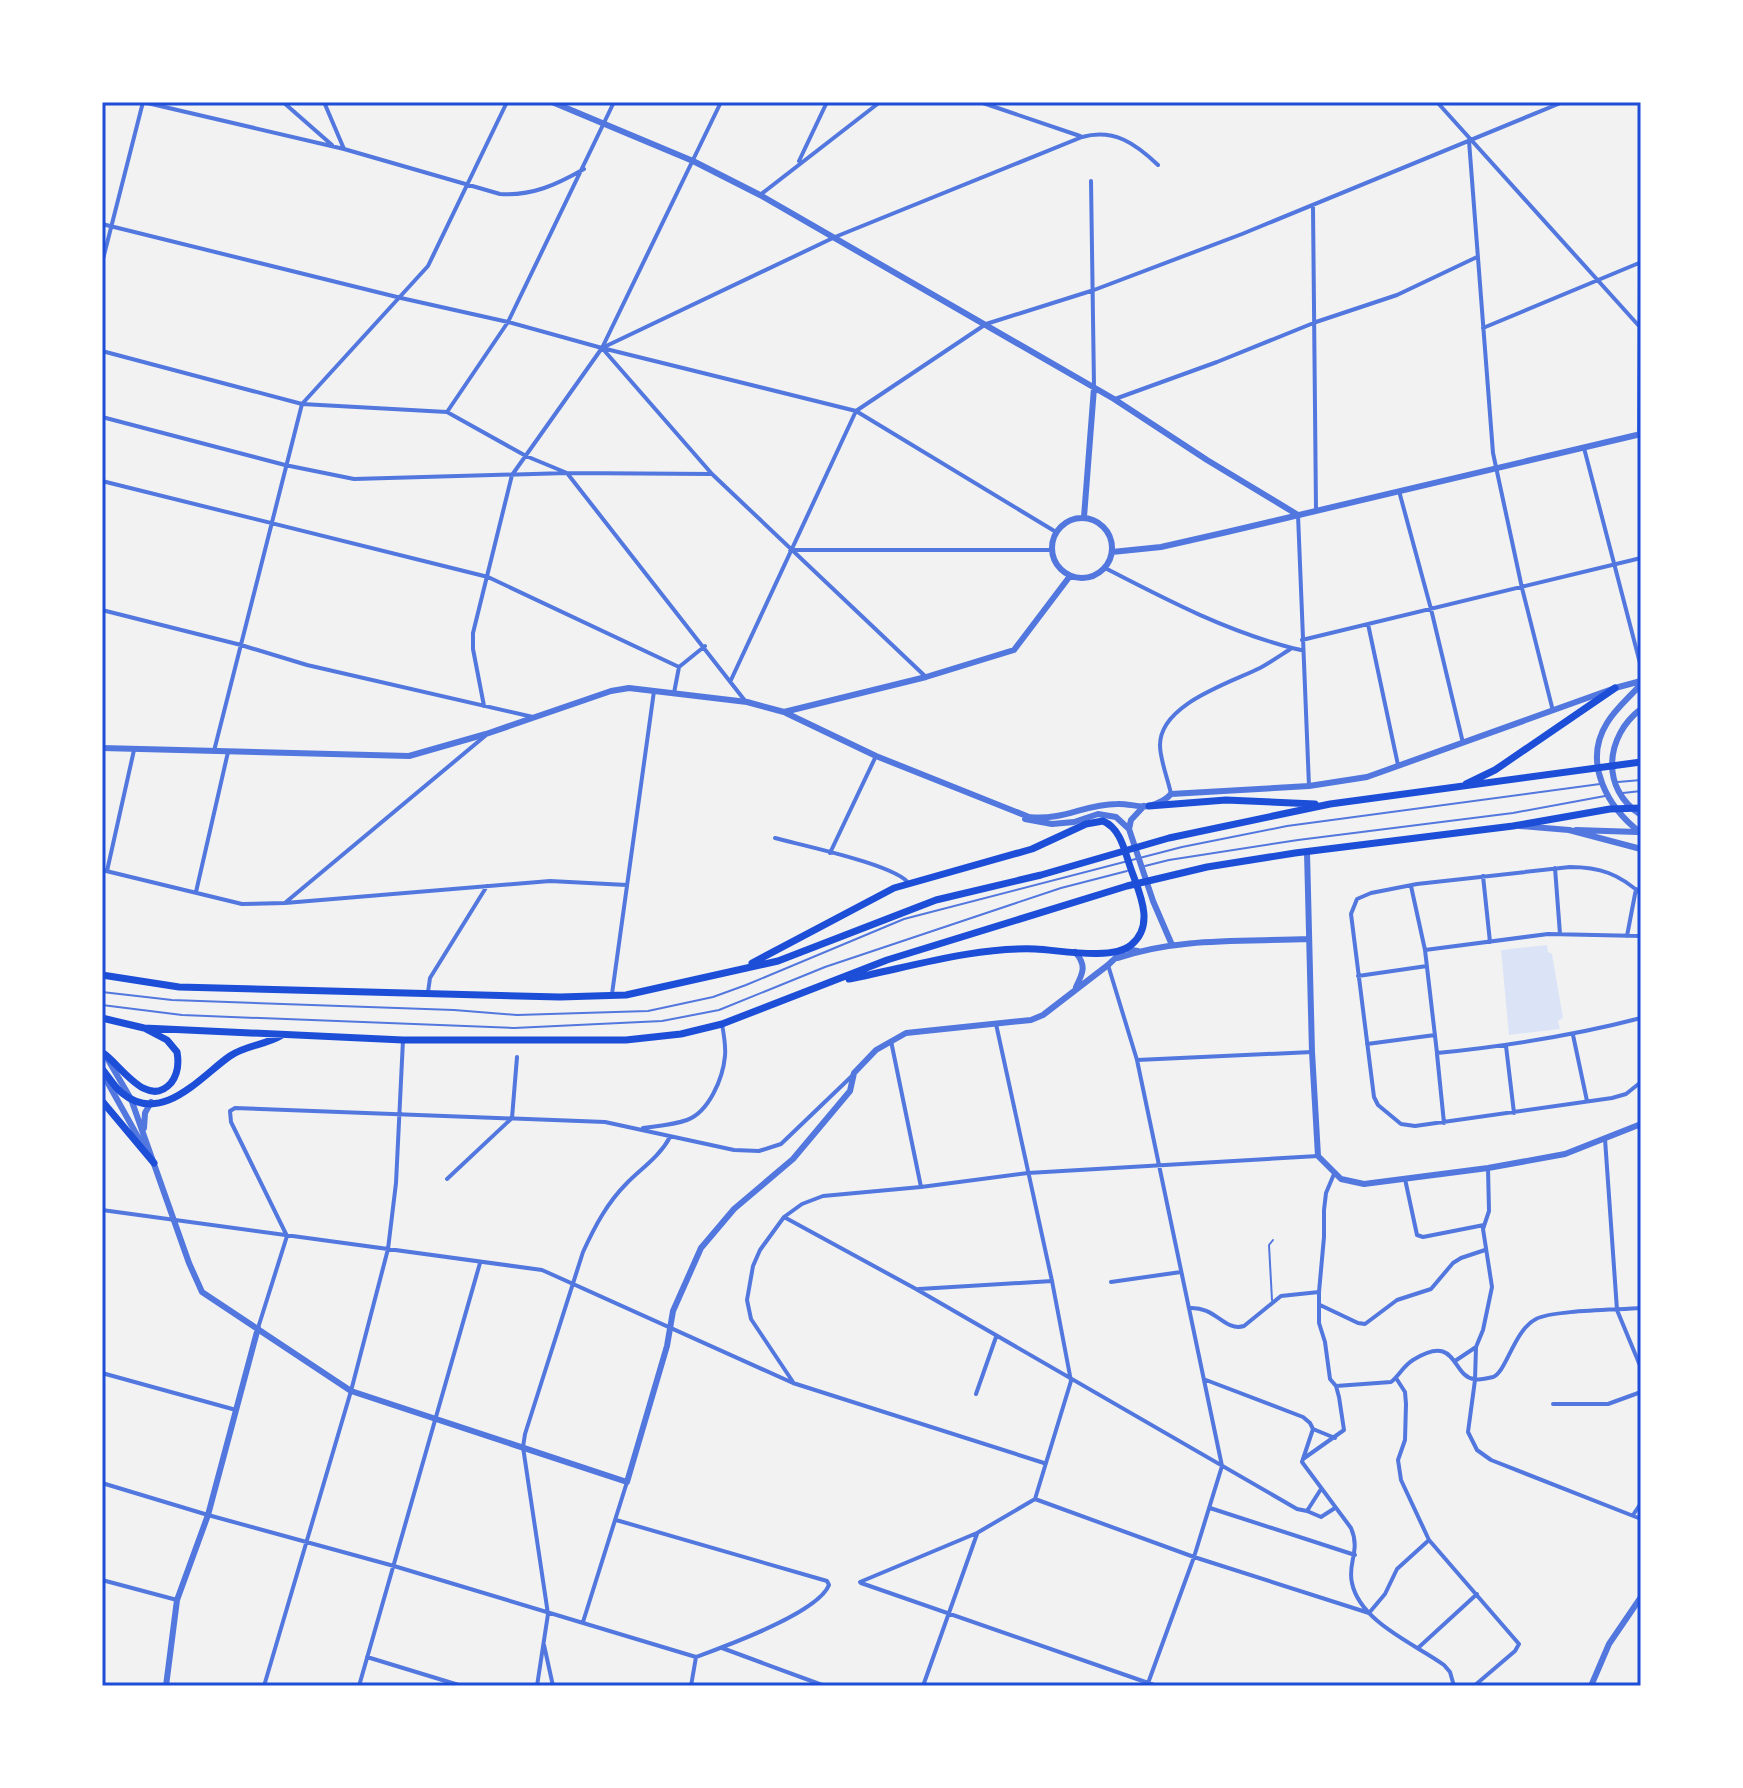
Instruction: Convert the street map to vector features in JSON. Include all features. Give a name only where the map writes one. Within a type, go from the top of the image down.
[{"type":"highway","points":[[1459,788],[1495,770],[1615,688]]},
{"type":"highway","points":[[102,975],[179,987],[612,997],[778,961],[936,900],[1041,875],[1169,838],[1330,804],[1641,762]]},
{"type":"highway","points":[[1147,806],[1226,800],[1330,804]]},
{"type":"highway","points":[[102,1018],[144,1028],[403,1040],[626,1040],[681,1034],[722,1024],[887,960],[1127,886],[1207,867],[1513,826],[1610,809],[1641,808]]},
{"type":"highway","points":[[740,969],[894,888],[1032,849],[1086,824],[1103,821],[1117,831],[1144,905],[1140,935],[1125,949],[1108,953],[1002,950],[831,982]]},
{"type":"highway","points":[[103,1051],[142,1088],[154,1090],[167,1087],[178,1069],[177,1052],[167,1040],[144,1028]]},
{"type":"highway","points":[[102,1070],[131,1099],[151,1102],[166,1100],[190,1090],[231,1055],[272,1041],[283,1033]]},
{"type":"highway","points":[[102,1101],[154,1163]]},
{"type":"street","points":[[102,263],[143,102],[344,149],[500,194],[527,193],[560,183],[584,169]]},
{"type":"street","points":[[283,102],[334,147]]},
{"type":"street","points":[[324,102],[344,149]]},
{"type":"street","points":[[214,751],[302,404],[428,266],[507,102]]},
{"type":"street","points":[[552,102],[693,161],[760,195],[1114,399],[1298,515]]},
{"type":"street","points":[[447,412],[508,322],[614,102]]},
{"type":"street","points":[[484,706],[473,633],[512,475],[602,348],[721,102]]},
{"type":"street","points":[[798,164],[827,102]]},
{"type":"street","points":[[760,195],[880,102]]},
{"type":"street","points":[[980,102],[1082,137]]},
{"type":"street","points":[[1437,102],[1640,326]]},
{"type":"street","points":[[731,680],[856,411],[986,324],[1094,290],[1313,207],[1563,102]]},
{"type":"street","points":[[1112,552],[1161,547],[1640,434],[1641,107]]},
{"type":"street","points":[[602,348],[835,237],[1082,137],[1101,134],[1121,137],[1158,165]]},
{"type":"street","points":[[1469,140],[1496,467],[1553,711]]},
{"type":"street","points":[[1084,517],[1094,388],[1091,181]]},
{"type":"street","points":[[1313,207],[1316,510]]},
{"type":"street","points":[[102,224],[508,322],[856,411],[1056,532]]},
{"type":"street","points":[[1114,399],[1316,322],[1397,295],[1477,257]]},
{"type":"street","points":[[1483,328],[1640,262]]},
{"type":"street","points":[[602,348],[712,474],[926,677]]},
{"type":"street","points":[[102,351],[302,404],[447,412],[526,456],[567,473],[747,702]]},
{"type":"street","points":[[102,417],[335,477],[365,480],[567,473],[712,474]]},
{"type":"street","points":[[1584,448],[1641,667]]},
{"type":"street","points":[[102,481],[488,577],[679,667]]},
{"type":"street","points":[[1399,491],[1463,743]]},
{"type":"street","points":[[1298,515],[1309,786]]},
{"type":"street","points":[[1084,517],[1106,529],[1112,552],[1105,568],[1089,577],[1070,576],[1061,570],[1051,550],[1056,532],[1063,524],[1073,518],[1084,517]]},
{"type":"street","points":[[790,550],[1051,550]]},
{"type":"street","points":[[1302,640],[1641,558]]},
{"type":"street","points":[[1105,568],[1200,617],[1259,639],[1302,650]]},
{"type":"street","points":[[784,712],[926,677],[1014,650],[1070,576]]},
{"type":"street","points":[[102,610],[307,665],[533,717]]},
{"type":"street","points":[[1368,624],[1398,767]]},
{"type":"street","points":[[674,693],[679,667],[705,646]]},
{"type":"street","points":[[1171,794],[1160,743],[1178,710],[1194,699],[1264,666],[1292,648]]},
{"type":"street","points":[[1129,831],[1131,820],[1147,806],[1171,794],[1309,786],[1367,777],[1615,688],[1641,683]]},
{"type":"street","points":[[1641,683],[1615,713],[1599,741],[1597,755],[1604,790],[1615,809],[1641,833]]},
{"type":"street","points":[[102,748],[409,756],[486,734],[611,691],[629,688],[747,702],[784,712],[876,756],[1029,817],[1050,819],[1093,806],[1118,803],[1147,806]]},
{"type":"street","points":[[612,997],[654,691]]},
{"type":"street","points":[[1641,709],[1628,719],[1615,740],[1611,761],[1612,772],[1625,801],[1641,815]]},
{"type":"street","points":[[285,903],[473,749],[486,734]]},
{"type":"street","points":[[134,750],[104,871],[242,904],[550,881],[627,885]]},
{"type":"street","points":[[196,892],[228,752]]},
{"type":"street","points":[[830,853],[876,756]]},
{"type":"street","points":[[997,804],[1031,821],[1052,824],[1074,822],[1098,814],[1116,817],[1129,831],[1172,945]]},
{"type":"street","points":[[1513,826],[1569,830],[1623,829],[1641,833]]},
{"type":"street","points":[[1569,830],[1641,849]]},
{"type":"street","points":[[775,838],[884,868],[902,876],[909,884]]},
{"type":"street","points":[[1307,852],[1318,1156],[1334,1174],[1354,1184],[1488,1168],[1565,1154],[1641,1124]]},
{"type":"street","points":[[1555,868],[1560,934]]},
{"type":"street","points":[[1641,894],[1613,872],[1595,868],[1555,868],[1411,885],[1371,893],[1354,903],[1351,914],[1374,1097],[1378,1105],[1401,1124],[1444,1123],[1587,1101],[1626,1094],[1641,1082]]},
{"type":"street","points":[[1483,876],[1490,942]]},
{"type":"street","points":[[1411,885],[1425,950],[1444,1123]]},
{"type":"street","points":[[427,994],[430,978],[487,886]]},
{"type":"street","points":[[1627,936],[1636,889]]},
{"type":"street","points":[[1425,950],[1560,934],[1641,936]]},
{"type":"street","points":[[1116,959],[1138,951],[1172,945],[1309,939]]},
{"type":"street","points":[[166,1686],[177,1600],[208,1515],[258,1328],[287,1236],[231,1122],[230,1111],[235,1108],[605,1122],[734,1150],[759,1151],[781,1144],[876,1050],[891,1040],[906,1033],[1031,1020],[1043,1015],[1125,949],[1138,951]]},
{"type":"street","points":[[1073,992],[1084,968],[1083,960],[1075,952]]},
{"type":"street","points":[[1108,965],[1137,1060],[1222,1466],[1194,1557],[1148,1684]]},
{"type":"street","points":[[1358,976],[1427,966]]},
{"type":"street","points":[[1437,1053],[1573,1035],[1641,1018]]},
{"type":"street","points":[[640,1129],[689,1119],[701,1111],[722,1071],[725,1056],[722,1024]]},
{"type":"street","points":[[996,1024],[1071,1381],[1035,1499],[977,1533],[860,1582],[1157,1686]]},
{"type":"street","points":[[1367,1044],[1435,1035]]},
{"type":"street","points":[[1573,1035],[1587,1101]]},
{"type":"street","points":[[264,1686],[351,1391],[388,1249],[396,1183],[403,1040]]},
{"type":"street","points":[[891,1040],[921,1187]]},
{"type":"street","points":[[1506,1046],[1514,1113]]},
{"type":"street","points":[[103,1051],[131,1099],[202,1292],[351,1391],[627,1482]]},
{"type":"street","points":[[1137,1060],[1312,1052]]},
{"type":"street","points":[[447,1179],[512,1118],[517,1057]]},
{"type":"street","points":[[102,1070],[154,1163]]},
{"type":"street","points":[[583,1622],[667,1346],[673,1311],[701,1248],[734,1209],[793,1159],[850,1091],[854,1073]]},
{"type":"street","points":[[144,1135],[144,1117],[151,1102]]},
{"type":"street","points":[[537,1686],[548,1614],[523,1447],[583,1252],[609,1204],[658,1154],[670,1137]]},
{"type":"street","points":[[1605,1139],[1617,1310],[1641,1368]]},
{"type":"street","points":[[793,1383],[751,1319],[747,1300],[753,1266],[760,1250],[784,1217],[802,1204],[823,1196],[1028,1173],[1318,1156]]},
{"type":"street","points":[[1488,1168],[1489,1211],[1484,1225],[1492,1287],[1476,1347],[1468,1432],[1472,1442],[1483,1455],[1641,1519]]},
{"type":"street","points":[[1302,1459],[1344,1430],[1319,1323],[1326,1193],[1334,1174]]},
{"type":"street","points":[[1405,1178],[1417,1235],[1423,1237],[1484,1225]]},
{"type":"street","points":[[102,1210],[480,1263],[528,1266],[793,1383],[1044,1463]]},
{"type":"street","points":[[784,1217],[916,1289],[1297,1509],[1321,1517],[1335,1508]]},
{"type":"street","points":[[1320,1305],[1365,1324],[1397,1300],[1424,1294],[1461,1258],[1485,1250]]},
{"type":"street","points":[[359,1686],[480,1263]]},
{"type":"street","points":[[1111,1282],[1181,1272]]},
{"type":"street","points":[[916,1289],[1052,1281]]},
{"type":"street","points":[[1189,1308],[1205,1308],[1230,1326],[1238,1328],[1281,1296],[1294,1292],[1319,1292]]},
{"type":"street","points":[[1475,1380],[1498,1375],[1514,1341],[1533,1320],[1552,1314],[1641,1308]]},
{"type":"street","points":[[976,1394],[996,1337]]},
{"type":"street","points":[[1455,1361],[1476,1347]]},
{"type":"street","points":[[1336,1386],[1384,1384],[1396,1378],[1407,1364],[1431,1352],[1448,1354],[1475,1380]]},
{"type":"street","points":[[102,1373],[236,1410]]},
{"type":"street","points":[[1396,1378],[1405,1392],[1406,1415],[1405,1440],[1398,1470],[1429,1540],[1519,1644],[1474,1686]]},
{"type":"street","points":[[1206,1380],[1303,1417],[1313,1429],[1335,1438]]},
{"type":"street","points":[[1553,1404],[1608,1404],[1641,1392]]},
{"type":"street","points":[[1302,1459],[1313,1429]]},
{"type":"street","points":[[1302,1459],[1355,1538],[1352,1584],[1369,1613],[1392,1633],[1448,1668],[1454,1686]]},
{"type":"street","points":[[102,1483],[394,1566],[696,1657],[811,1607],[829,1585],[827,1581],[616,1520]]},
{"type":"street","points":[[1307,1511],[1321,1489]]},
{"type":"street","points":[[1035,1499],[1194,1557],[1369,1613]]},
{"type":"street","points":[[1633,1515],[1641,1503]]},
{"type":"street","points":[[1210,1508],[1355,1555]]},
{"type":"street","points":[[923,1686],[977,1533]]},
{"type":"street","points":[[1369,1613],[1385,1594],[1397,1569],[1429,1540]]},
{"type":"street","points":[[102,1580],[177,1600]]},
{"type":"street","points":[[1418,1648],[1477,1594]]},
{"type":"street","points":[[1591,1686],[1609,1644],[1641,1597]]},
{"type":"street","points":[[543,1639],[553,1686]]},
{"type":"street","points":[[721,1648],[825,1686]]},
{"type":"street","points":[[367,1657],[462,1686]]},
{"type":"street","points":[[691,1686],[696,1657]]},
{"type":"lane","points":[[102,992],[172,1000],[517,1015],[648,1011],[713,997],[904,919],[1182,847],[1287,826],[1641,780]]},
{"type":"lane","points":[[1621,793],[1641,791]]},
{"type":"lane","points":[[102,1005],[182,1015],[514,1028],[662,1021],[719,1010],[825,967],[1061,888],[1169,860],[1513,813],[1606,795]]},
{"type":"lane","points":[[1272,1302],[1269,1245],[1273,1240]]},
{"type":"shaded area","points":[[1547,945],[1548,952],[1552,954],[1563,1018],[1558,1021],[1560,1029],[1509,1035],[1501,950]]}]
